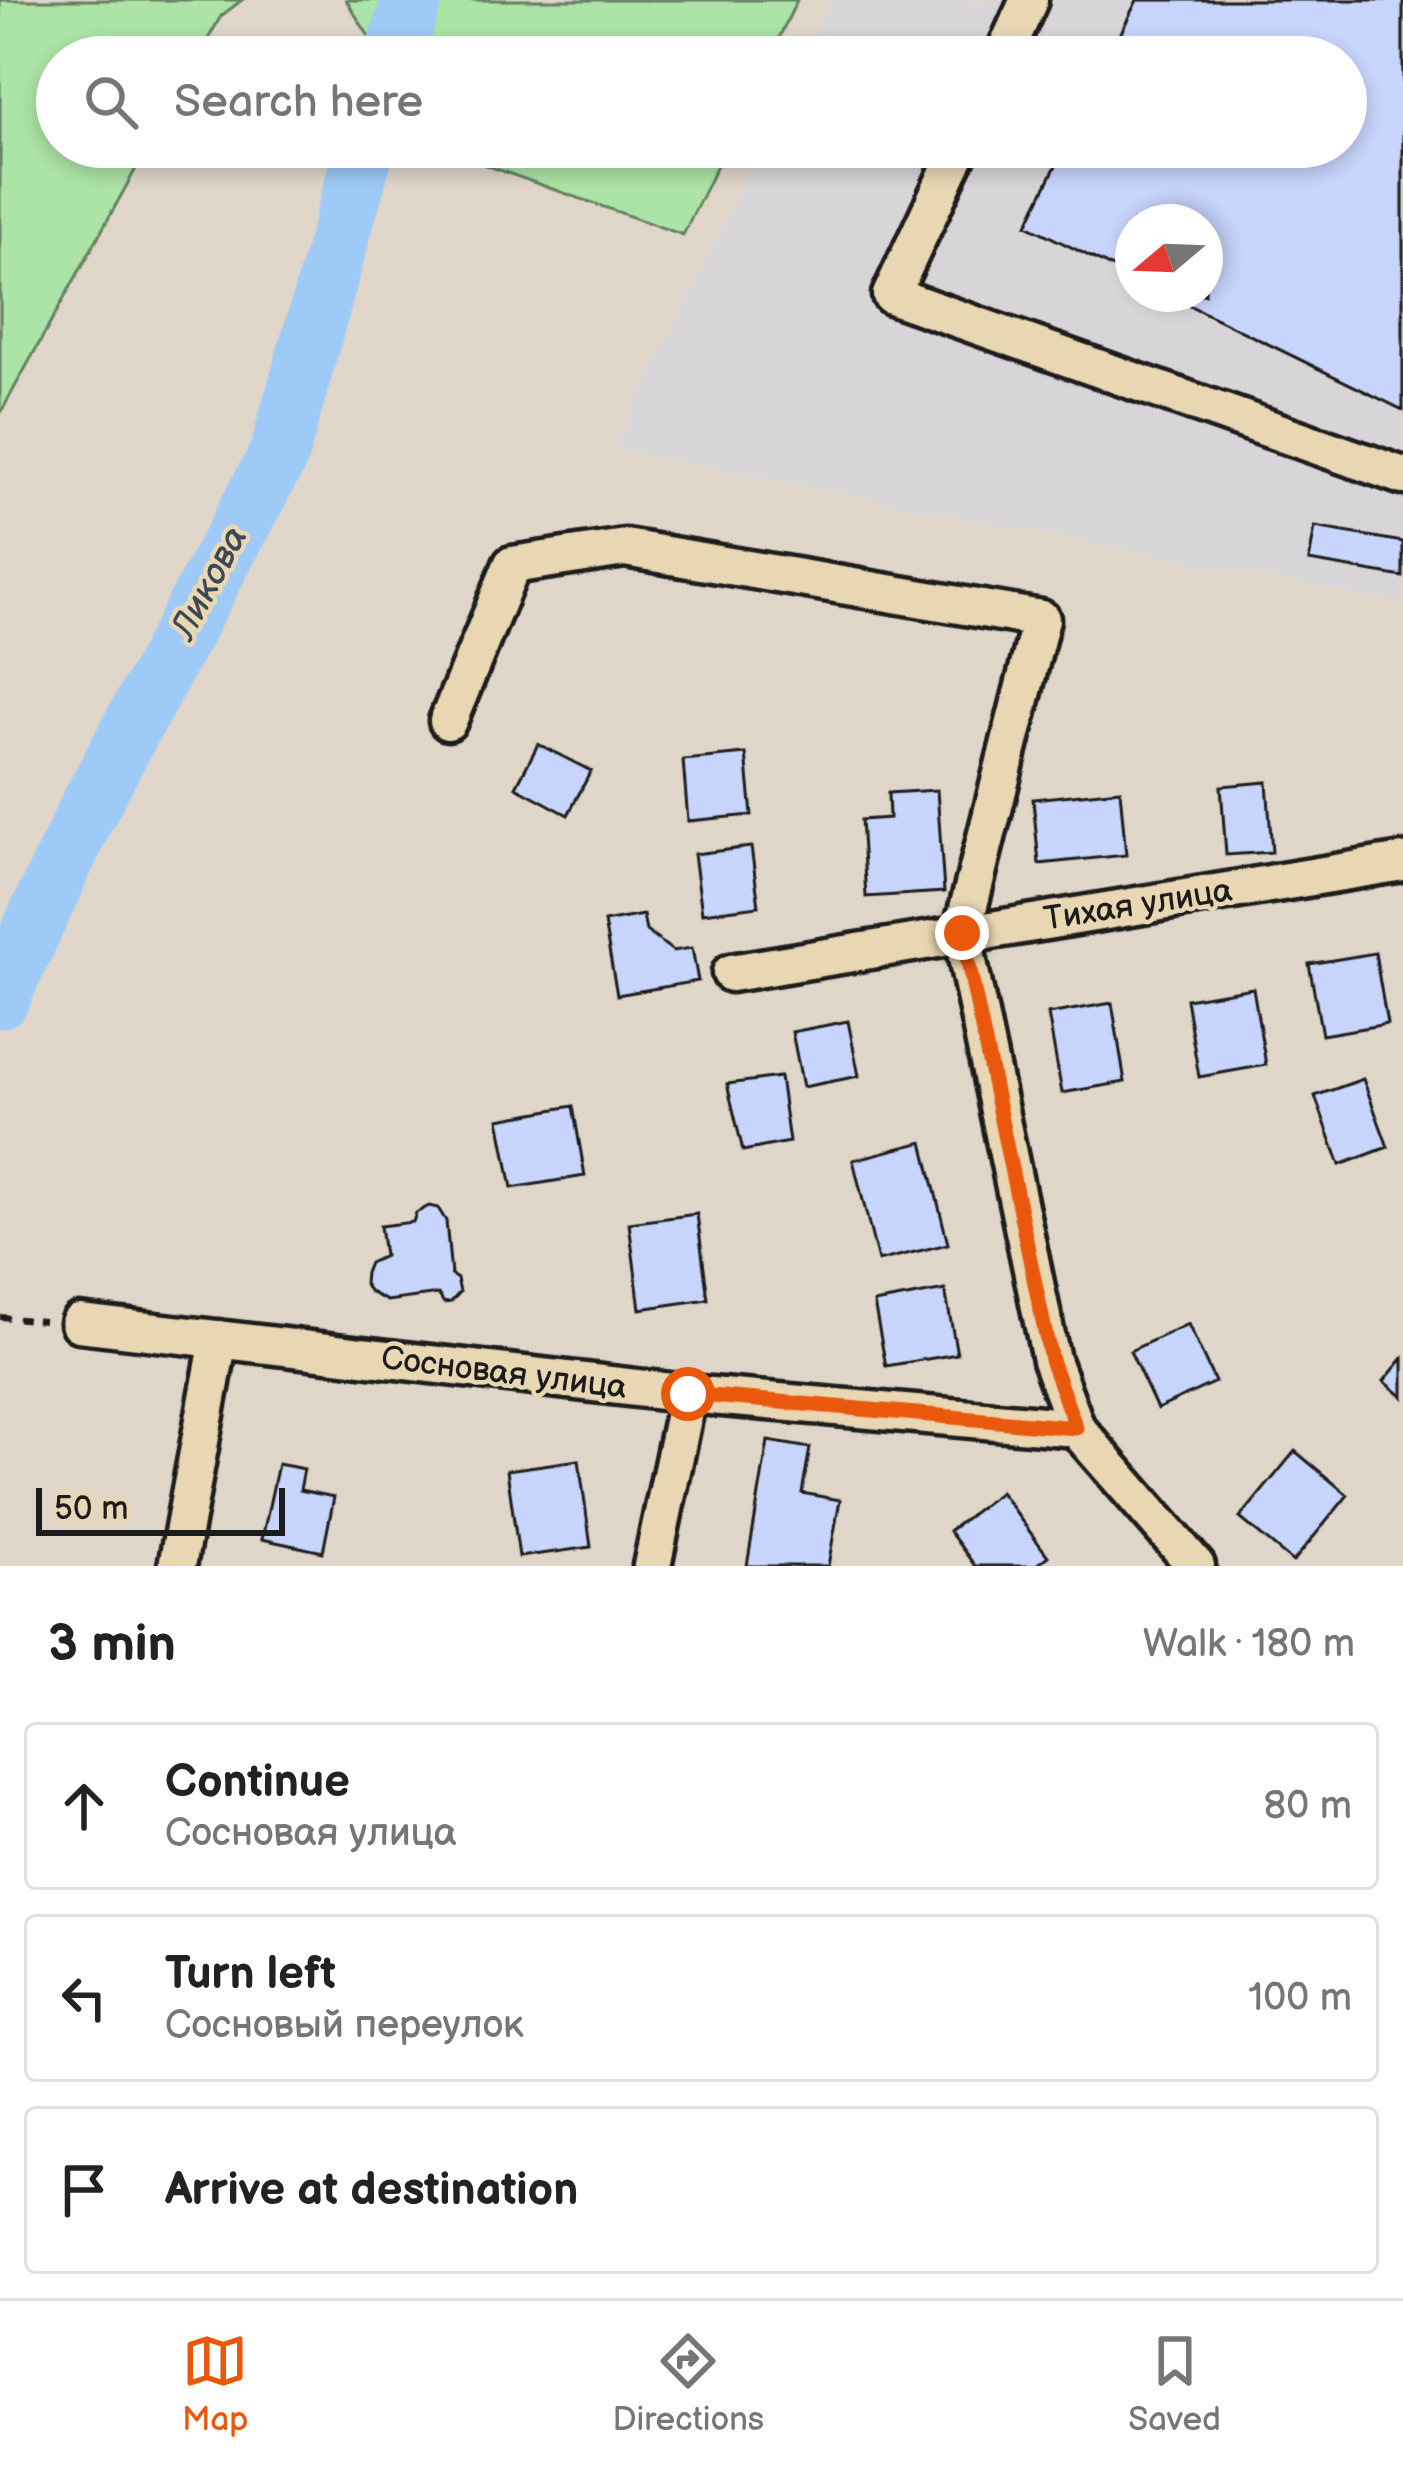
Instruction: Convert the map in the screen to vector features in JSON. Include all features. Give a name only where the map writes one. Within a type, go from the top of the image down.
[{"type":"street","points":[[1013,36],[1029,0]]},
{"type":"street","points":[[950,168],[891,295],[1403,476]]},
{"type":"street","points":[[448,721],[512,566],[625,548],[1041,619],[962,933],[1051,1360],[1076,1428],[1196,1566]]},
{"type":"street","name":"Тихая улица","points":[[731,973],[1403,862]]},
{"type":"street","name":"Сосновая улица","points":[[79,1324],[688,1394],[1076,1428]]},
{"type":"street","points":[[177,1566],[219,1339]]},
{"type":"street","points":[[652,1566],[688,1394]]},
{"type":"path","points":[[0,1317],[79,1324]]},
{"type":"shaded area","points":[[831,0],[1403,0],[1403,604],[614,449],[750,168],[1367,168],[1367,36],[814,36]]},
{"type":"green space","points":[[0,0],[242,0],[221,16],[210,36],[36,36],[36,168],[136,168],[0,414]]},
{"type":"green space","points":[[346,0],[797,0],[780,36],[369,36]]},
{"type":"green space","points":[[493,168],[716,168],[683,235]]},
{"type":"building","points":[[1137,0],[1403,0],[1403,410],[1203,312],[1223,312],[1223,204],[1115,204],[1115,269],[1027,225],[1055,168],[1367,168],[1367,36],[1119,36]]},
{"type":"building","points":[[1315,527],[1403,542],[1403,577],[1309,561]]},
{"type":"building","points":[[538,744],[591,771],[568,815],[516,787]]},
{"type":"building","points":[[746,754],[752,815],[688,821],[683,760]]},
{"type":"building","points":[[1267,782],[1272,852],[1226,855],[1221,786]]},
{"type":"building","points":[[937,790],[944,892],[866,897],[861,820],[889,818],[888,793]]},
{"type":"building","points":[[1120,790],[1126,855],[1039,864],[1033,799]]},
{"type":"building","points":[[751,847],[759,906],[702,913],[694,854]]},
{"type":"building","points":[[643,915],[646,931],[673,951],[692,948],[698,981],[617,995],[604,922]]},
{"type":"building","points":[[1375,953],[1387,1024],[1322,1035],[1309,964]]},
{"type":"building","points":[[1253,988],[1266,1065],[1199,1077],[1186,999]]},
{"type":"building","points":[[1112,1003],[1125,1082],[1062,1093],[1048,1014]]},
{"type":"building","points":[[848,1021],[859,1076],[803,1087],[792,1032]]},
{"type":"building","points":[[780,1077],[789,1142],[743,1151],[727,1084]]},
{"type":"building","points":[[1363,1079],[1388,1147],[1340,1165],[1315,1096]]},
{"type":"building","points":[[573,1106],[585,1176],[512,1188],[499,1119]]},
{"type":"building","points":[[923,1142],[948,1244],[878,1261],[853,1160]]},
{"type":"building","points":[[429,1206],[438,1208],[446,1221],[451,1275],[460,1292],[444,1303],[438,1294],[387,1301],[370,1292],[364,1284],[365,1273],[369,1263],[384,1256],[380,1226],[413,1222],[416,1213]]},
{"type":"building","points":[[697,1214],[708,1299],[640,1309],[629,1223]]},
{"type":"building","points":[[945,1290],[957,1354],[886,1366],[874,1303]]},
{"type":"building","points":[[1188,1324],[1215,1382],[1157,1409],[1130,1351]]},
{"type":"building","points":[[1403,1358],[1403,1397],[1384,1381]]},
{"type":"building","points":[[768,1441],[810,1448],[802,1493],[840,1500],[828,1566],[747,1566]]},
{"type":"building","points":[[1295,1451],[1348,1495],[1293,1562],[1240,1518]]},
{"type":"building","points":[[579,1460],[591,1547],[519,1557],[507,1470]]},
{"type":"building","points":[[278,1464],[304,1469],[300,1490],[334,1497],[323,1552],[262,1539]]},
{"type":"building","points":[[1000,1492],[1048,1556],[1035,1566],[975,1566],[949,1531]]},
{"type":"waterway","name":"Ликова","points":[[401,36],[412,0]]},
{"type":"waterway","name":"Ликова","points":[[0,998],[88,809],[279,454],[359,168]]},
{"type":"route","points":[[688,1394],[1076,1428],[1051,1360],[962,933]]}]
